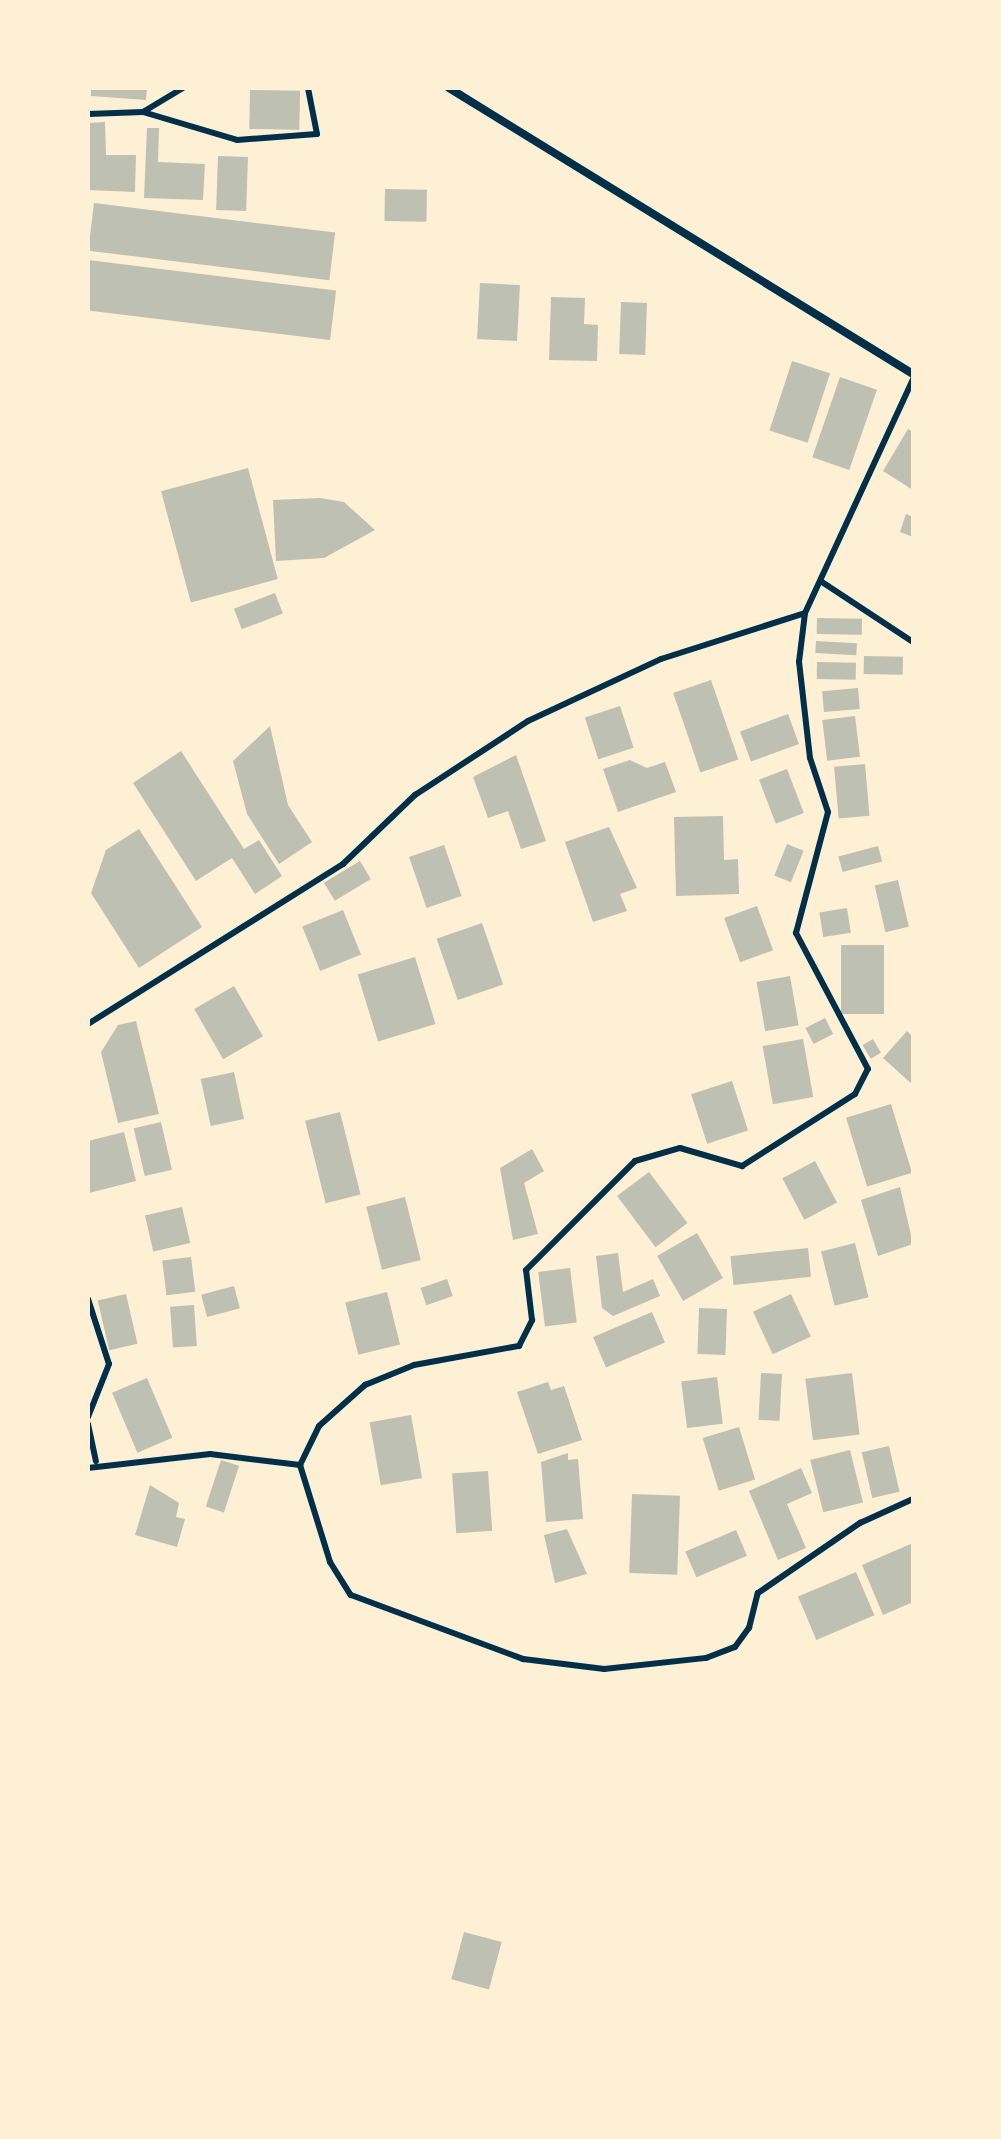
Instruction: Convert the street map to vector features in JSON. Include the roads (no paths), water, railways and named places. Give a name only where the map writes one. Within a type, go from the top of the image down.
[{"type":"street","points":[[449,88],[913,377]]},
{"type":"lane","points":[[143,112],[183,88]]},
{"type":"lane","points":[[88,114],[143,112],[237,140],[317,134],[308,88]]},
{"type":"lane","points":[[913,377],[822,582],[805,613],[801,676],[810,758],[828,812],[796,933],[868,1069],[855,1094],[742,1166],[680,1148],[635,1161],[526,1270],[532,1320],[519,1346],[414,1365],[365,1385],[319,1426],[300,1465],[330,1562],[351,1595],[523,1659],[604,1669],[706,1658],[735,1647],[758,1593],[860,1523],[913,1499]]},
{"type":"lane","points":[[822,582],[913,642]]},
{"type":"lane","points":[[88,1024],[343,864],[415,795],[528,721],[661,659],[805,613]]},
{"type":"lane","points":[[88,1299],[109,1364],[88,1417]]},
{"type":"lane","points":[[88,1424],[96,1461]]},
{"type":"lane","points":[[96,1461],[127,1466],[210,1454],[300,1465]]},
{"type":"lane","points":[[88,1468],[96,1461]]}]
